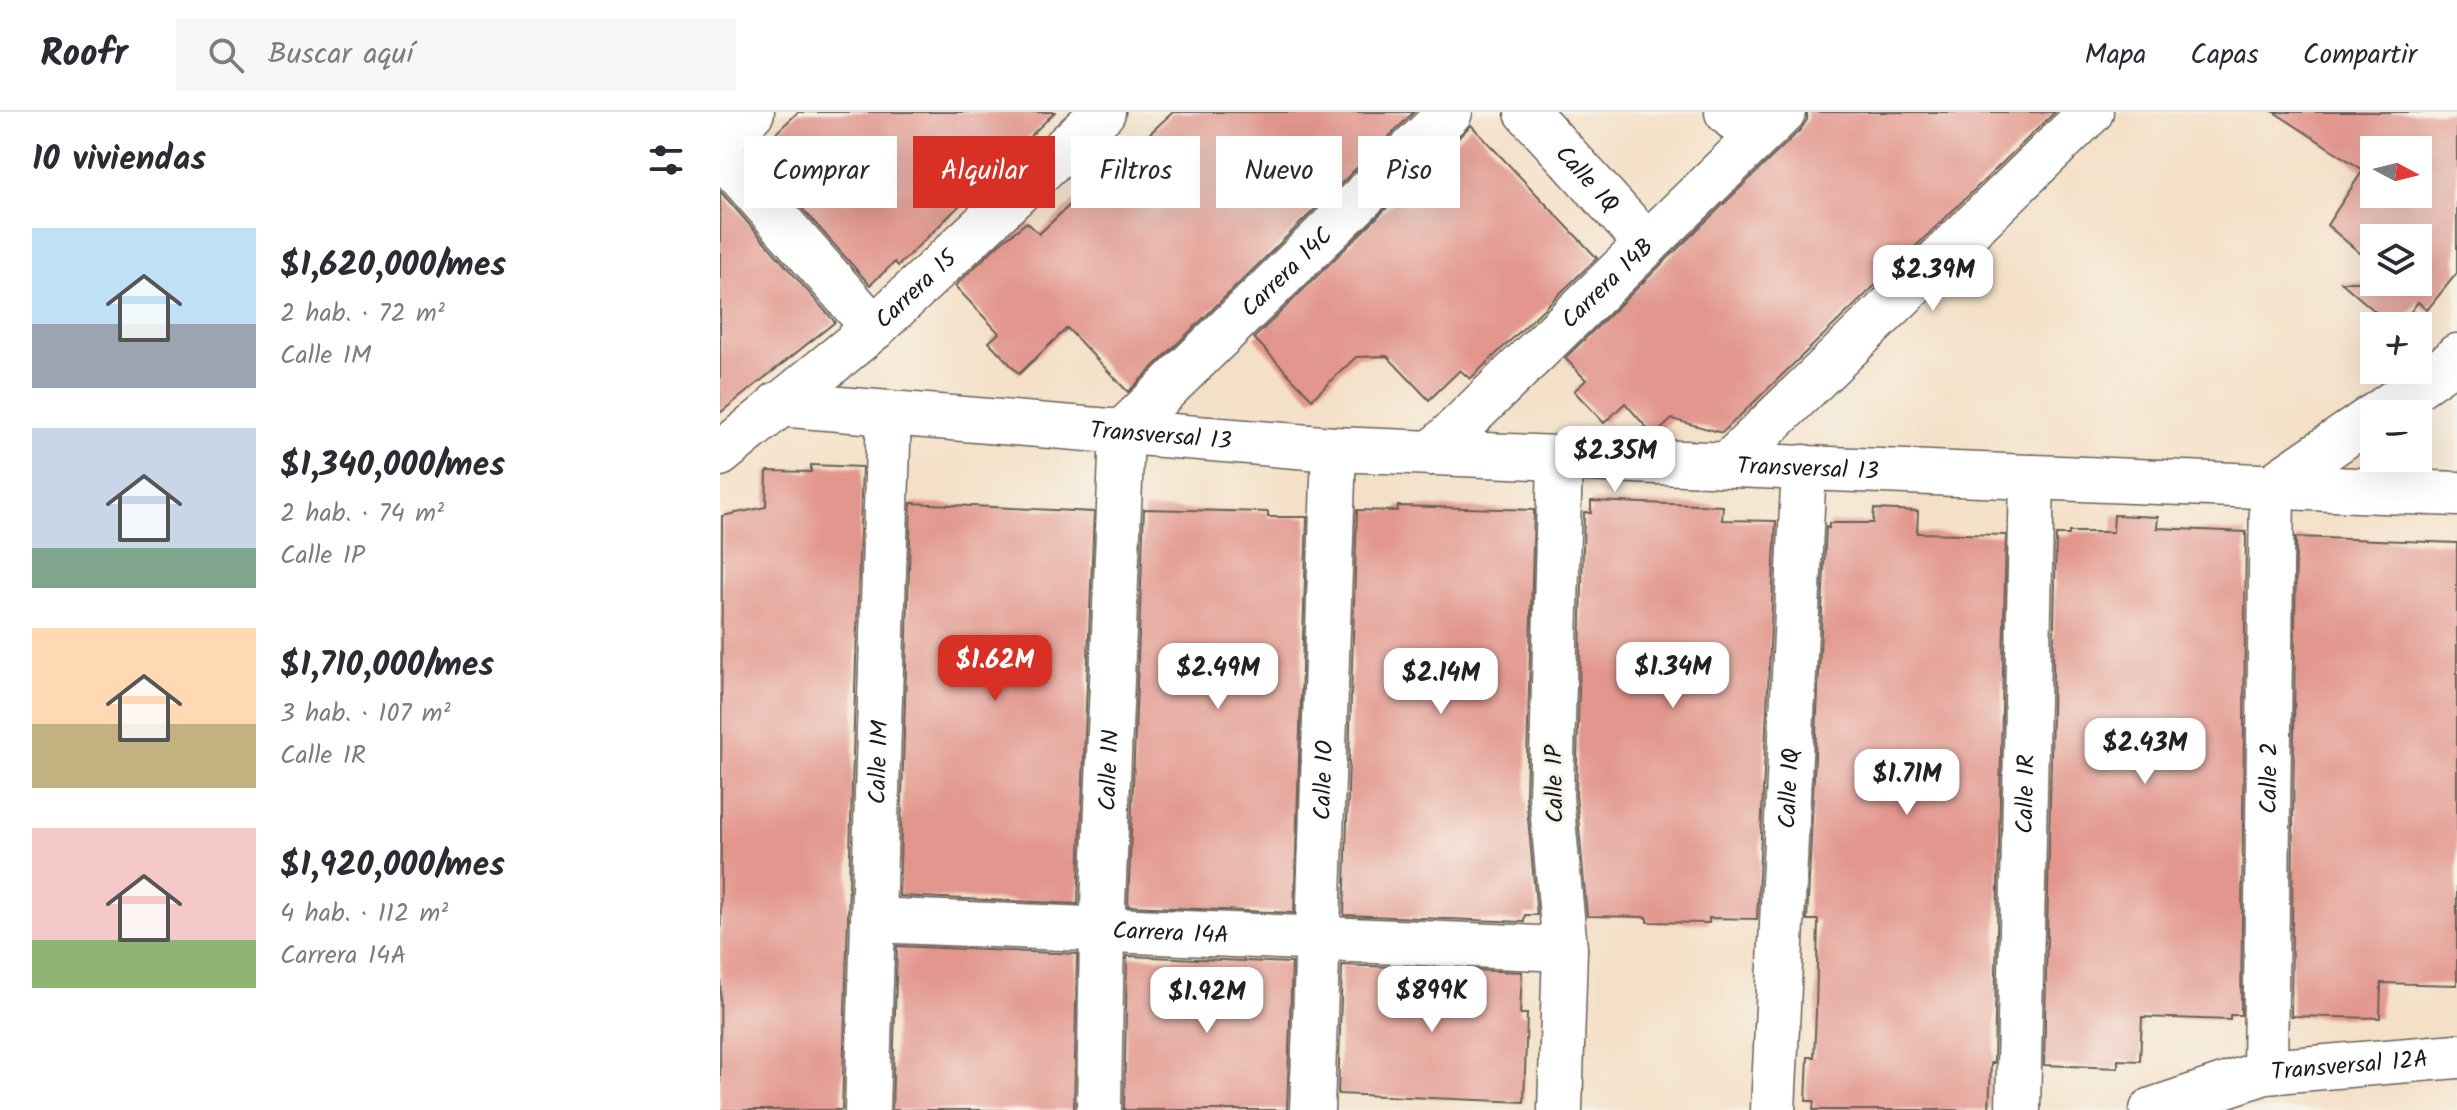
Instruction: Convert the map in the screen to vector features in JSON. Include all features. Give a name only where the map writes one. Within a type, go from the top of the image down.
[{"type":"street","points":[[720,141],[752,112]]},
{"type":"street","name":"Carrera 15","points":[[720,454],[874,328],[1103,112]]},
{"type":"street","name":"Carrera 14C","points":[[1122,432],[1450,112]]},
{"type":"street","name":"Calle 1Q","points":[[1527,112],[1647,244]]},
{"type":"street","points":[[1728,464],[2091,112]]},
{"type":"street","name":"Carrera 14B","points":[[1432,453],[1647,244],[1755,121]]},
{"type":"street","points":[[720,153],[874,328]]},
{"type":"street","points":[[2397,400],[2456,359]]},
{"type":"street","name":"Transversal 13","points":[[778,404],[1334,449],[2457,494]]},
{"type":"street","name":"Calle 1M","points":[[867,1110],[889,413]]},
{"type":"street","points":[[2272,486],[2360,425]]},
{"type":"street","name":"Calle 1N","points":[[1099,1110],[1102,930],[1122,432]]},
{"type":"street","name":"Calle 1O","points":[[1312,1110],[1334,449]]},
{"type":"street","name":"Calle 1P","points":[[1560,458],[1551,796],[1565,949],[1560,1110]]},
{"type":"street","name":"Calle 1Q","points":[[1773,1110],[1804,467]]},
{"type":"street","name":"Calle 1R","points":[[2018,1110],[2032,477]]},
{"type":"street","name":"Calle 2","points":[[2265,1072],[2272,486]]},
{"type":"street","name":"Carrera 14A","points":[[873,920],[1565,949]]},
{"type":"street","name":"Transversal 12A","points":[[2152,1110],[2265,1072],[2457,1056]]},
{"type":"building","points":[[798,112],[1055,112],[1031,136],[913,136],[913,208],[957,208],[898,266],[895,262],[870,285],[802,208],[897,208],[897,136],[773,136]]},
{"type":"building","points":[[1173,112],[1414,112],[1389,136],[1358,136],[1358,167],[1342,182],[1342,136],[1216,136],[1216,208],[1316,208],[1128,392],[1067,328],[1019,374],[989,342],[999,333],[955,286],[1027,222],[1039,234],[1071,204],[1071,208],[1200,208],[1200,136],[1147,136]]},
{"type":"building","points":[[1807,112],[2055,112],[1722,433],[1672,419],[1654,436],[1625,403],[1604,423],[1574,391],[1586,380],[1565,358],[1800,130],[1807,120]]},
{"type":"building","points":[[2274,112],[2457,112],[2457,273],[2427,310],[2418,302],[2410,312],[2376,312],[2341,282],[2360,282],[2360,296],[2432,296],[2432,224],[2360,224],[2360,253],[2327,225],[2360,175],[2360,208],[2432,208],[2432,136],[2360,136],[2360,168]]},
{"type":"building","points":[[1471,125],[1597,258],[1470,379],[1460,370],[1429,400],[1387,356],[1356,357],[1312,399],[1254,338],[1386,208],[1460,208],[1460,136]]},
{"type":"building","points":[[720,191],[835,322],[720,413]]},
{"type":"building","points":[[811,465],[862,467],[842,1110],[720,1110],[722,516],[766,507],[767,471],[811,472]]},
{"type":"building","points":[[1591,501],[1723,506],[1722,520],[1776,521],[1757,919],[1709,918],[1709,923],[1647,922],[1647,917],[1587,916],[1576,795],[1584,512],[1591,513]]},
{"type":"building","points":[[911,503],[1094,512],[1078,904],[899,896]]},
{"type":"building","points":[[1398,506],[1534,510],[1526,796],[1537,915],[1525,915],[1524,922],[1344,915],[1357,510],[1397,511]]},
{"type":"building","points":[[1144,509],[1268,512],[1268,517],[1307,517],[1294,913],[1128,906]]},
{"type":"building","points":[[1874,509],[1918,511],[1917,533],[2006,535],[1994,1063],[1991,1063],[1989,1110],[1813,1110],[1814,1101],[1806,1101],[1808,1057],[1814,1057],[1816,1012],[1818,920],[1807,920],[1826,527],[1829,528],[1829,523],[1873,523]]},
{"type":"building","points":[[2114,515],[2158,517],[2157,528],[2246,532],[2241,1015],[2230,1015],[2230,1020],[2142,1017],[2140,1061],[2118,1060],[2118,1068],[2044,1065],[2056,535],[2113,532]]},
{"type":"building","points":[[2296,537],[2457,543],[2457,985],[2381,983],[2380,1018],[2291,1016]]},
{"type":"building","points":[[897,946],[1077,954],[1074,1110],[892,1110]]},
{"type":"building","points":[[1127,956],[1292,963],[1287,1110],[1124,1110]]},
{"type":"building","points":[[1342,965],[1522,972],[1520,1014],[1527,1014],[1524,1102],[1338,1094]]}]
